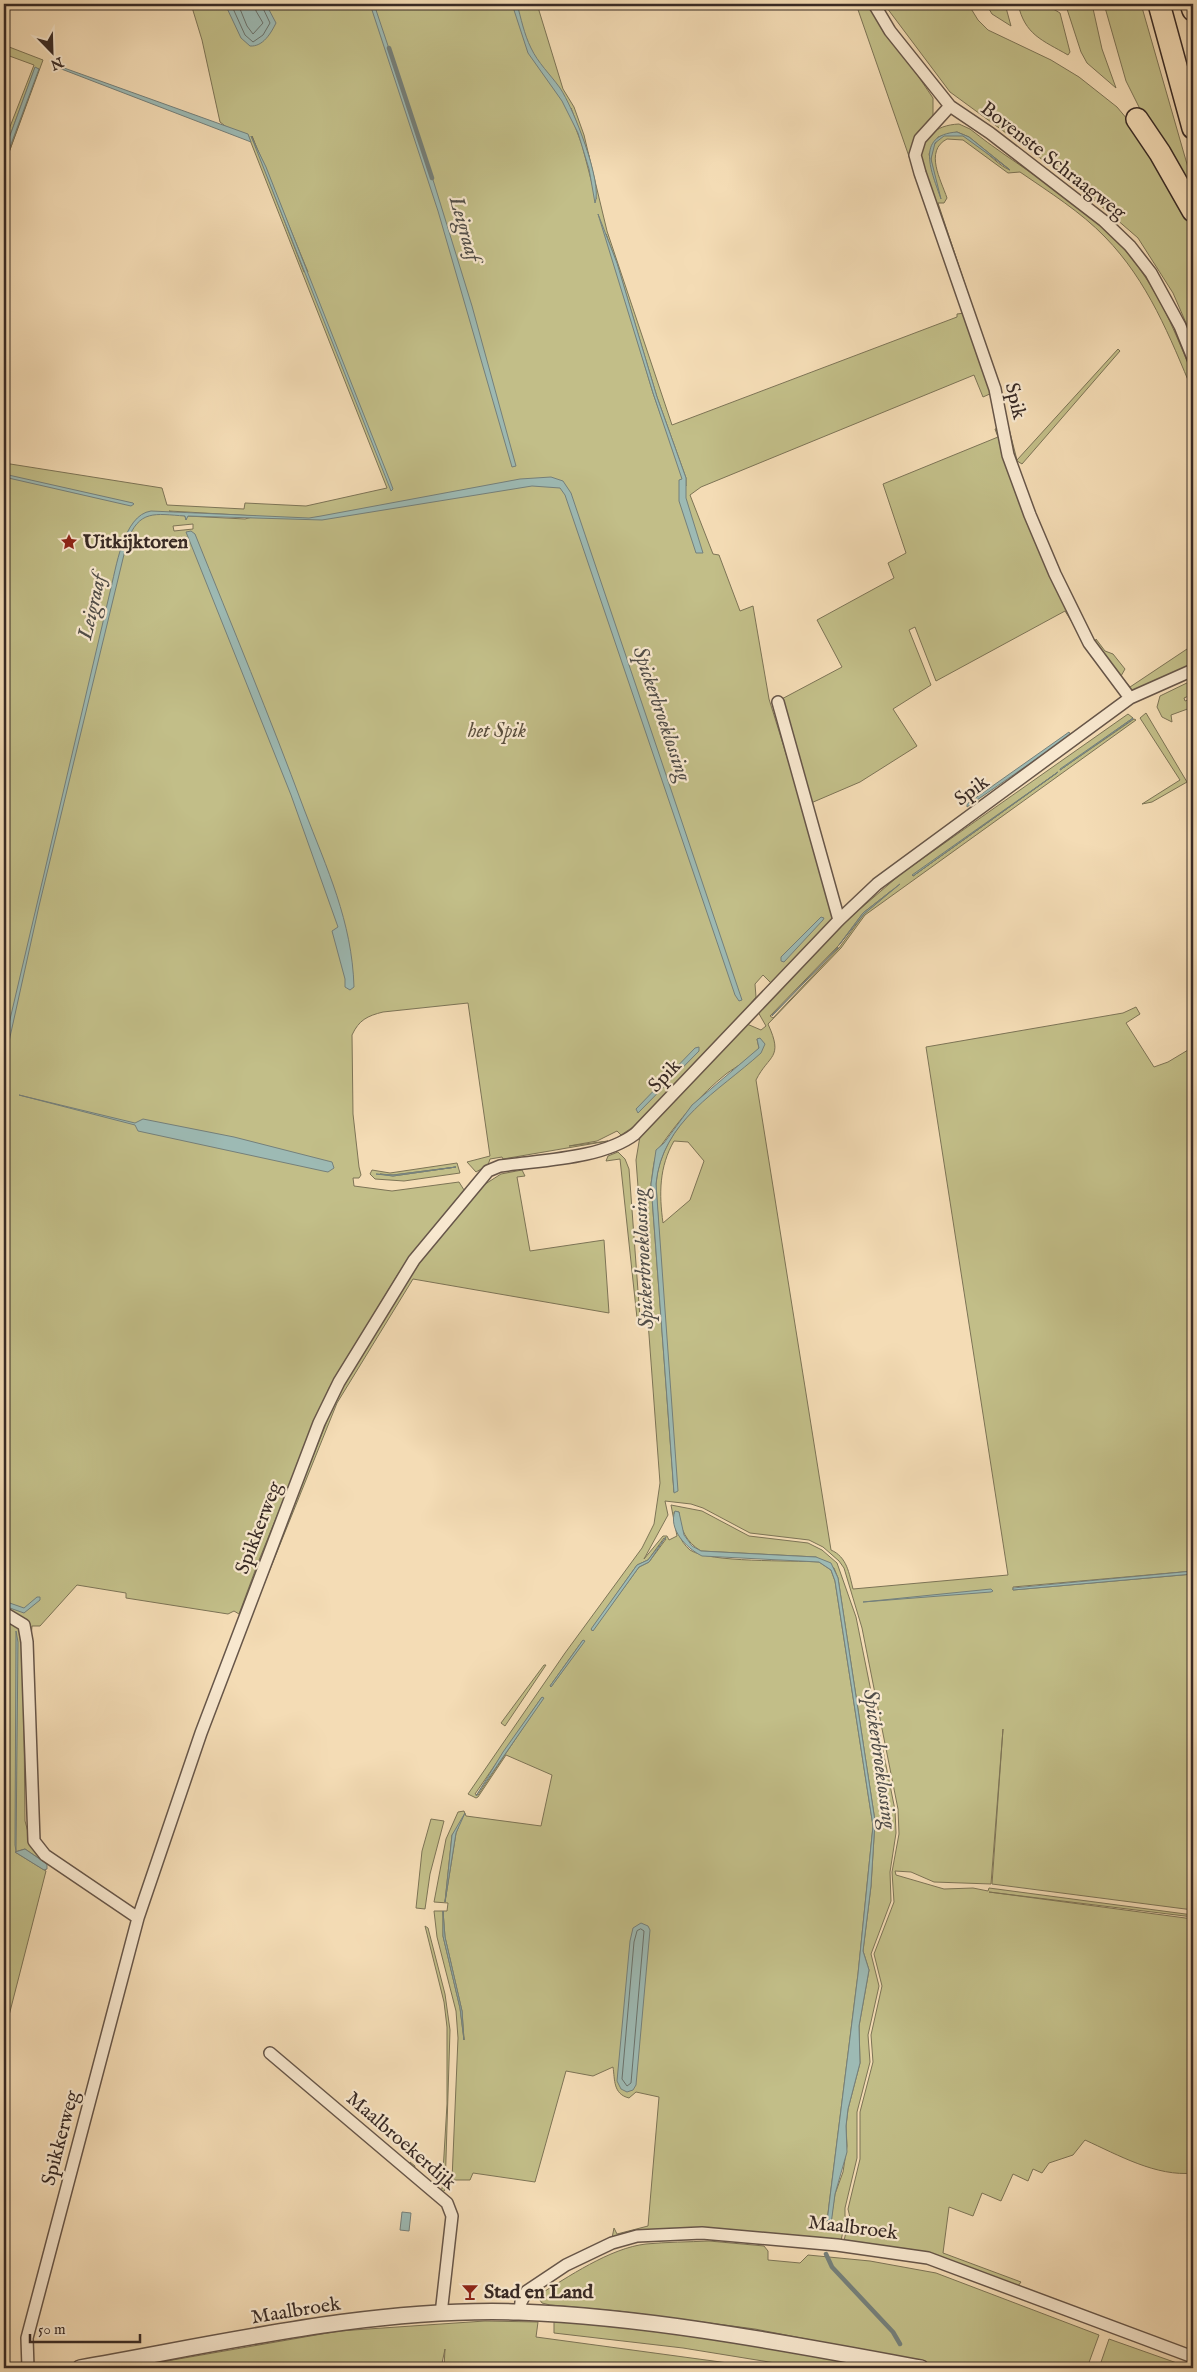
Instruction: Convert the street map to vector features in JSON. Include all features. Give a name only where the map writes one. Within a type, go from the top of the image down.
[{"type":"highway","points":[[1158,4],[1193,128]]},
{"type":"highway","points":[[1192,4],[1193,10]]},
{"type":"highway","points":[[1137,120],[1169,167],[1193,211]]},
{"type":"street","name":"Bovenste Schraagweg","points":[[874,4],[890,31],[950,106],[1104,221],[1123,240],[1151,273],[1180,326],[1193,358]]},
{"type":"street","name":"Spik","points":[[950,106],[920,139],[915,155],[920,174],[995,389],[1008,456],[1030,515],[1055,574],[1089,643],[1130,698]]},
{"type":"street","name":"Spik","points":[[476,1183],[488,1171],[500,1166],[598,1151],[622,1143],[641,1127],[839,920],[877,884],[1130,698],[1193,670]]},
{"type":"street","points":[[778,702],[839,920]]},
{"type":"street","name":"Spikkerweg","points":[[28,2368],[27,2338],[138,1918],[201,1733],[319,1423],[339,1382],[414,1260],[476,1183]]},
{"type":"street","points":[[4,1613],[24,1625],[28,1642],[34,1841],[45,1855],[138,1918]]},
{"type":"street","name":"Maalbroekerdijk","points":[[270,2053],[447,2203],[452,2216],[441,2314]]},
{"type":"street","name":"Maalbroek","points":[[520,2312],[521,2302],[527,2290],[566,2266],[612,2243],[637,2236],[702,2233],[837,2244],[928,2258],[1193,2357]]},
{"type":"street","name":"Maalbroek","points":[[80,2368],[326,2325],[441,2314],[520,2312],[638,2322],[818,2349],[921,2368]]},
{"type":"green space","name":"het Spik","points":[[191,4],[537,4],[563,89],[574,107],[584,135],[607,231],[672,425],[957,317],[957,314],[965,313],[986,375],[984,376],[987,377],[992,393],[983,397],[974,375],[701,487],[690,495],[713,554],[719,555],[740,611],[753,606],[769,699],[834,908],[832,919],[772,984],[763,975],[755,984],[756,997],[751,1003],[715,1044],[633,1127],[621,1135],[617,1131],[597,1141],[569,1146],[608,1141],[503,1159],[502,1157],[490,1159],[488,1165],[476,1172],[467,1162],[490,1156],[468,1003],[383,1012],[364,1019],[355,1030],[352,1035],[353,1114],[361,1175],[359,1178],[353,1178],[354,1186],[392,1191],[459,1182],[464,1190],[398,1274],[329,1388],[257,1565],[253,1568],[256,1568],[239,1614],[234,1611],[228,1614],[126,1598],[126,1593],[77,1585],[40,1626],[32,1626],[24,1728],[25,1821],[31,1843],[48,1862],[47,1864],[25,1849],[15,1852],[46,1871],[4,2035],[4,463],[162,488],[167,505],[244,509],[245,503],[306,506],[387,488],[248,135],[229,129],[220,122],[202,40]],"holes":[[[571,108],[589,156],[596,199],[582,145],[573,121]],[[252,136],[308,272],[304,272]],[[606,234],[617,264],[657,397],[686,478],[686,486],[653,393]],[[169,511],[256,516],[245,519],[187,516],[186,520],[185,516]],[[193,524],[193,529],[174,531],[173,526]]]},
{"type":"green space","points":[[856,4],[869,4],[933,98],[933,117],[918,140],[929,214]]},
{"type":"green space","points":[[884,4],[946,4],[955,5],[960,9],[970,7],[978,20],[988,30],[1051,60],[1079,77],[1117,107],[1143,138],[1184,206],[1193,225],[1193,339],[1173,293],[1138,238],[1077,185],[950,92]]},
{"type":"green space","points":[[986,4],[1005,4],[1011,26],[992,14]]},
{"type":"green space","points":[[1018,4],[1045,4],[1060,13],[1070,52],[1068,55],[1036,36],[1030,30],[1025,23]]},
{"type":"green space","points":[[1071,4],[1092,4],[1102,49],[1116,88],[1087,63],[1081,52],[1067,9]]},
{"type":"green space","points":[[1104,4],[1141,4],[1193,185],[1193,192],[1140,109],[1126,81]]},
{"type":"green space","points":[[4,45],[43,60],[4,166],[39,69],[35,68],[4,152],[4,142],[34,65],[4,54]]},
{"type":"green space","points":[[959,124],[970,129],[1077,205],[1121,245],[1148,281],[1170,321],[1188,363],[1193,392],[1166,330],[1146,291],[1134,272],[1105,237],[1075,211],[1020,172],[1008,173],[963,140],[947,139],[940,144],[935,158],[938,175],[947,198],[944,203],[938,203],[995,374],[1017,460],[1118,349],[1120,351],[1022,464],[1014,459],[921,163],[921,154],[926,140],[936,130]],"holes":[[[957,132],[969,137],[1010,170],[1002,166],[967,138],[958,134],[951,134]],[[947,135],[940,138],[932,151],[932,167],[929,154],[938,137]]]},
{"type":"green space","points":[[999,428],[1085,643],[1065,611],[936,681],[915,627],[909,630],[931,685],[893,709],[917,746],[860,782],[811,803],[778,701],[842,667],[817,620],[894,578],[888,563],[906,553],[883,484],[998,437],[995,429]]},
{"type":"green space","points":[[1096,639],[1105,651],[1113,654],[1125,669],[1121,676],[1130,687],[1193,645],[1193,666],[1135,692],[1129,689],[1095,644]]},
{"type":"green space","points":[[1193,680],[1193,694],[1184,698],[1185,701],[1193,698],[1193,707],[1171,715],[1172,722],[1162,717],[1157,707],[1160,696]]},
{"type":"green space","points":[[1146,713],[1187,782],[1152,802],[1142,804],[1180,780],[1140,718]]},
{"type":"green space","points":[[1128,714],[1133,718],[1060,770],[1134,719],[1136,720],[865,915],[841,948],[768,1024],[773,1035],[775,1050],[756,1080],[831,1550],[844,1561],[853,1589],[1008,1575],[926,1047],[1123,1013],[1136,1007],[1140,1014],[1126,1023],[1154,1067],[1168,1062],[1193,1047],[1193,1571],[1013,1587],[1013,1590],[1193,1574],[1193,1910],[992,1884],[1003,1729],[991,1884],[934,1882],[911,1872],[895,1871],[896,1875],[944,1889],[973,1888],[988,1891],[989,1888],[1193,1915],[1193,1917],[989,1892],[1193,1919],[1193,2173],[1166,2172],[1138,2164],[1085,2140],[1073,2155],[1049,2163],[1042,2173],[1033,2169],[1028,2181],[1013,2174],[1001,2201],[982,2193],[973,2216],[949,2207],[943,2253],[1021,2282],[1018,2286],[844,2241],[846,2232],[852,2226],[848,2209],[860,2159],[860,2112],[873,2062],[871,2035],[882,1986],[874,1954],[894,1902],[892,1872],[899,1834],[898,1809],[862,1628],[844,1568],[823,1547],[809,1540],[750,1533],[703,1508],[691,1504],[665,1501],[668,1515],[644,1559],[663,1536],[667,1536],[669,1540],[677,1536],[671,1505],[702,1511],[749,1536],[808,1543],[822,1550],[837,1563],[856,1617],[895,1810],[896,1833],[890,1872],[891,1901],[871,1954],[879,1986],[868,2035],[870,2062],[857,2112],[857,2158],[845,2208],[845,2216],[849,2225],[843,2231],[841,2241],[715,2230],[612,2238],[614,2228],[617,2234],[648,2226],[659,2097],[636,2092],[629,2098],[624,2096],[617,2090],[613,2067],[593,2076],[566,2071],[535,2182],[473,2173],[470,2180],[452,2180],[458,2038],[456,2011],[437,1937],[434,1911],[443,1911],[447,1911],[448,1903],[434,1902],[446,1839],[458,1812],[464,1811],[466,1816],[541,1826],[552,1775],[506,1755],[478,1797],[476,1798],[468,1794],[565,1653],[642,1548],[654,1524],[660,1483],[636,1160],[640,1136],[747,1024],[761,1030],[766,1026],[758,1012],[846,921],[902,873]],"holes":[[[1058,772],[1057,773],[913,876]],[[891,891],[864,914],[839,948],[773,1018],[770,1016],[839,945],[863,913]],[[757,1039],[763,1042],[758,1051],[741,1069],[714,1090],[684,1120],[668,1144],[658,1170],[656,1184],[674,1492],[651,1184],[654,1165],[660,1147],[690,1108],[716,1082],[759,1048]],[[674,1141],[688,1142],[704,1161],[690,1200],[663,1223],[661,1181],[665,1161]],[[674,1512],[679,1512],[682,1529],[691,1544],[701,1551],[816,1557],[834,1568],[838,1578],[875,1821],[871,1886],[863,1951],[869,1970],[859,2026],[860,2063],[848,2109],[846,2126],[847,2146],[843,2172],[835,2194],[829,2232],[826,2231],[858,1974],[873,1826],[835,1581],[831,1570],[819,1562],[732,1559],[700,1554],[686,1546],[680,1538]],[[664,1538],[666,1539],[649,1562],[639,1567],[593,1630],[591,1630],[637,1565],[648,1560]],[[583,1640],[584,1641],[550,1686]],[[542,1697],[543,1698],[478,1795],[475,1794]],[[458,1828],[456,1833],[445,1902],[452,1835]],[[443,1911],[445,1937],[462,2011],[464,2040],[460,2008],[443,1936]]]},
{"type":"green space","points":[[618,1152],[625,1159],[629,1169],[640,1318],[637,1318],[620,1159],[606,1161],[608,1156]]},
{"type":"green space","points":[[457,1163],[460,1173],[404,1181],[375,1179],[370,1174],[372,1170],[390,1173]],"holes":[[[456,1167],[393,1176],[380,1174],[393,1175]]]},
{"type":"green space","points":[[522,1170],[525,1176],[517,1177],[530,1251],[604,1240],[609,1313],[413,1279],[337,1403],[252,1614],[261,1586],[337,1396],[411,1274],[479,1188],[501,1174]]},
{"type":"green space","points":[[544,1665],[546,1665],[505,1726],[501,1723]]},
{"type":"green space","points":[[431,1819],[444,1821],[430,1874],[425,1909],[416,1908],[422,1851]]},
{"type":"green space","points":[[425,1926],[428,1928],[445,1994],[450,2030],[445,2190],[440,2194],[410,2168],[410,2162],[415,2166],[414,2170],[437,2190],[442,2189],[447,2104],[447,2027],[444,2002]]},
{"type":"green space","points":[[709,2241],[764,2246],[768,2251],[768,2260],[800,2263],[808,2255],[870,2261],[936,2273],[1099,2335],[1087,2368],[954,2368],[755,2329],[618,2311],[550,2305],[542,2303],[537,2296],[590,2264],[618,2251],[654,2243]]},
{"type":"green space","points":[[485,2321],[538,2322],[536,2337],[765,2368],[444,2368],[445,2349],[441,2368],[127,2368],[339,2331]]},
{"type":"green space","points":[[554,2322],[595,2323],[676,2332],[878,2368],[806,2368],[683,2348],[554,2333]]},
{"type":"green space","points":[[1109,2339],[1191,2368],[1099,2368]]},
{"type":"water","points":[[225,4],[266,4],[276,23],[263,42],[250,46],[241,38]]},
{"type":"water","points":[[370,4],[374,4],[434,183],[472,306],[516,466],[512,467],[438,211]]},
{"type":"water","points":[[512,4],[517,4],[531,48],[560,88],[579,127],[595,179],[595,203],[589,169],[578,133],[562,101],[528,53]]},
{"type":"water","points":[[53,64],[248,134],[251,142],[51,65]]},
{"type":"water","points":[[35,67],[39,69],[4,163],[4,152]]},
{"type":"water","points":[[957,132],[969,137],[1010,170],[963,136],[944,136],[935,143],[931,159],[941,199],[931,167],[930,157],[931,148],[935,140],[944,135]]},
{"type":"water","points":[[251,136],[266,167],[390,481],[393,489],[391,491]]},
{"type":"water","points":[[598,214],[617,263],[657,397],[686,478],[686,498],[703,553],[696,553],[679,501],[679,480],[682,479],[653,393]]},
{"type":"water","points":[[4,474],[134,504],[131,506],[4,477]]},
{"type":"water","points":[[551,477],[563,481],[571,493],[742,1000],[739,1001],[735,995],[565,495],[560,488],[532,486],[322,520],[188,516],[186,520],[185,516],[157,515],[149,516],[137,524],[127,542],[39,906],[4,1064],[4,1045],[118,557],[127,532],[134,522],[141,515],[151,511],[309,518],[520,479]]},
{"type":"water","points":[[191,531],[195,534],[251,672],[337,896],[349,940],[354,987],[350,990],[345,987],[345,979],[332,931],[338,927],[291,795],[186,532]]},
{"type":"water","points":[[1133,719],[1060,770],[1060,769]]},
{"type":"water","points":[[1069,732],[1071,735],[967,807],[967,804]]},
{"type":"water","points":[[1058,772],[913,876],[912,875]]},
{"type":"water","points":[[900,884],[864,914],[839,945],[863,913]]},
{"type":"water","points":[[821,917],[824,918],[823,920],[784,962],[781,961],[781,957]]},
{"type":"water","points":[[838,948],[772,1016],[772,1015]]},
{"type":"water","points":[[760,1038],[765,1044],[761,1053],[710,1095],[681,1125],[669,1142],[660,1162],[656,1184],[678,1491],[674,1493],[651,1184],[656,1150],[664,1143],[692,1105],[759,1048],[757,1039]]},
{"type":"water","points":[[699,1047],[699,1051],[638,1113],[636,1109],[695,1048]]},
{"type":"water","points":[[19,1095],[135,1123],[143,1119],[234,1137],[332,1162],[334,1168],[328,1172],[138,1131],[135,1125]]},
{"type":"water","points":[[456,1167],[393,1176],[376,1174],[393,1175]]},
{"type":"water","points":[[675,1511],[679,1512],[684,1535],[692,1546],[701,1551],[816,1557],[831,1563],[838,1578],[875,1821],[871,1886],[863,1951],[869,1970],[859,2026],[860,2063],[848,2109],[846,2126],[847,2152],[835,2194],[830,2232],[826,2231],[858,1974],[873,1826],[835,1581],[831,1570],[819,1562],[702,1556],[690,1548],[676,1531],[673,1518]]},
{"type":"water","points":[[666,1537],[649,1562],[639,1567],[593,1631],[591,1629],[637,1565],[648,1560]]},
{"type":"water","points":[[1193,1571],[1193,1574],[1013,1590],[1013,1588]]},
{"type":"water","points":[[991,1589],[993,1591],[991,1592],[863,1602]]},
{"type":"water","points":[[37,1597],[40,1597],[40,1600],[24,1613],[4,1606],[4,1601],[24,1608]]},
{"type":"water","points":[[16,1631],[18,1642],[16,1851],[15,1845]]},
{"type":"water","points":[[583,1640],[585,1641],[551,1687],[550,1686]]},
{"type":"water","points":[[542,1697],[544,1698],[476,1796],[503,1752]]},
{"type":"water","points":[[465,1813],[456,1833],[445,1902],[452,1835]]},
{"type":"water","points":[[25,1849],[47,1864],[47,1869],[44,1870],[15,1852]]},
{"type":"water","points":[[443,1911],[445,1937],[462,2011],[464,2040],[460,2008],[443,1936]]},
{"type":"water","points":[[641,1923],[648,1926],[650,1930],[636,2085],[633,2090],[627,2092],[621,2089],[617,2081],[630,1941],[633,1928]]},
{"type":"water","points":[[402,2212],[411,2213],[409,2231],[400,2230]]},
{"type":"waterway","name":"Leigraaf","points":[[389,48],[432,178]]},
{"type":"waterway","name":"Spickerbroeklossing","points":[[826,2254],[832,2267],[893,2332],[900,2344]]},
{"type":"place","name":"Uitkijktoren","points":[[69,542]]},
{"type":"place","name":"Stad en Land","points":[[470,2292]]}]
